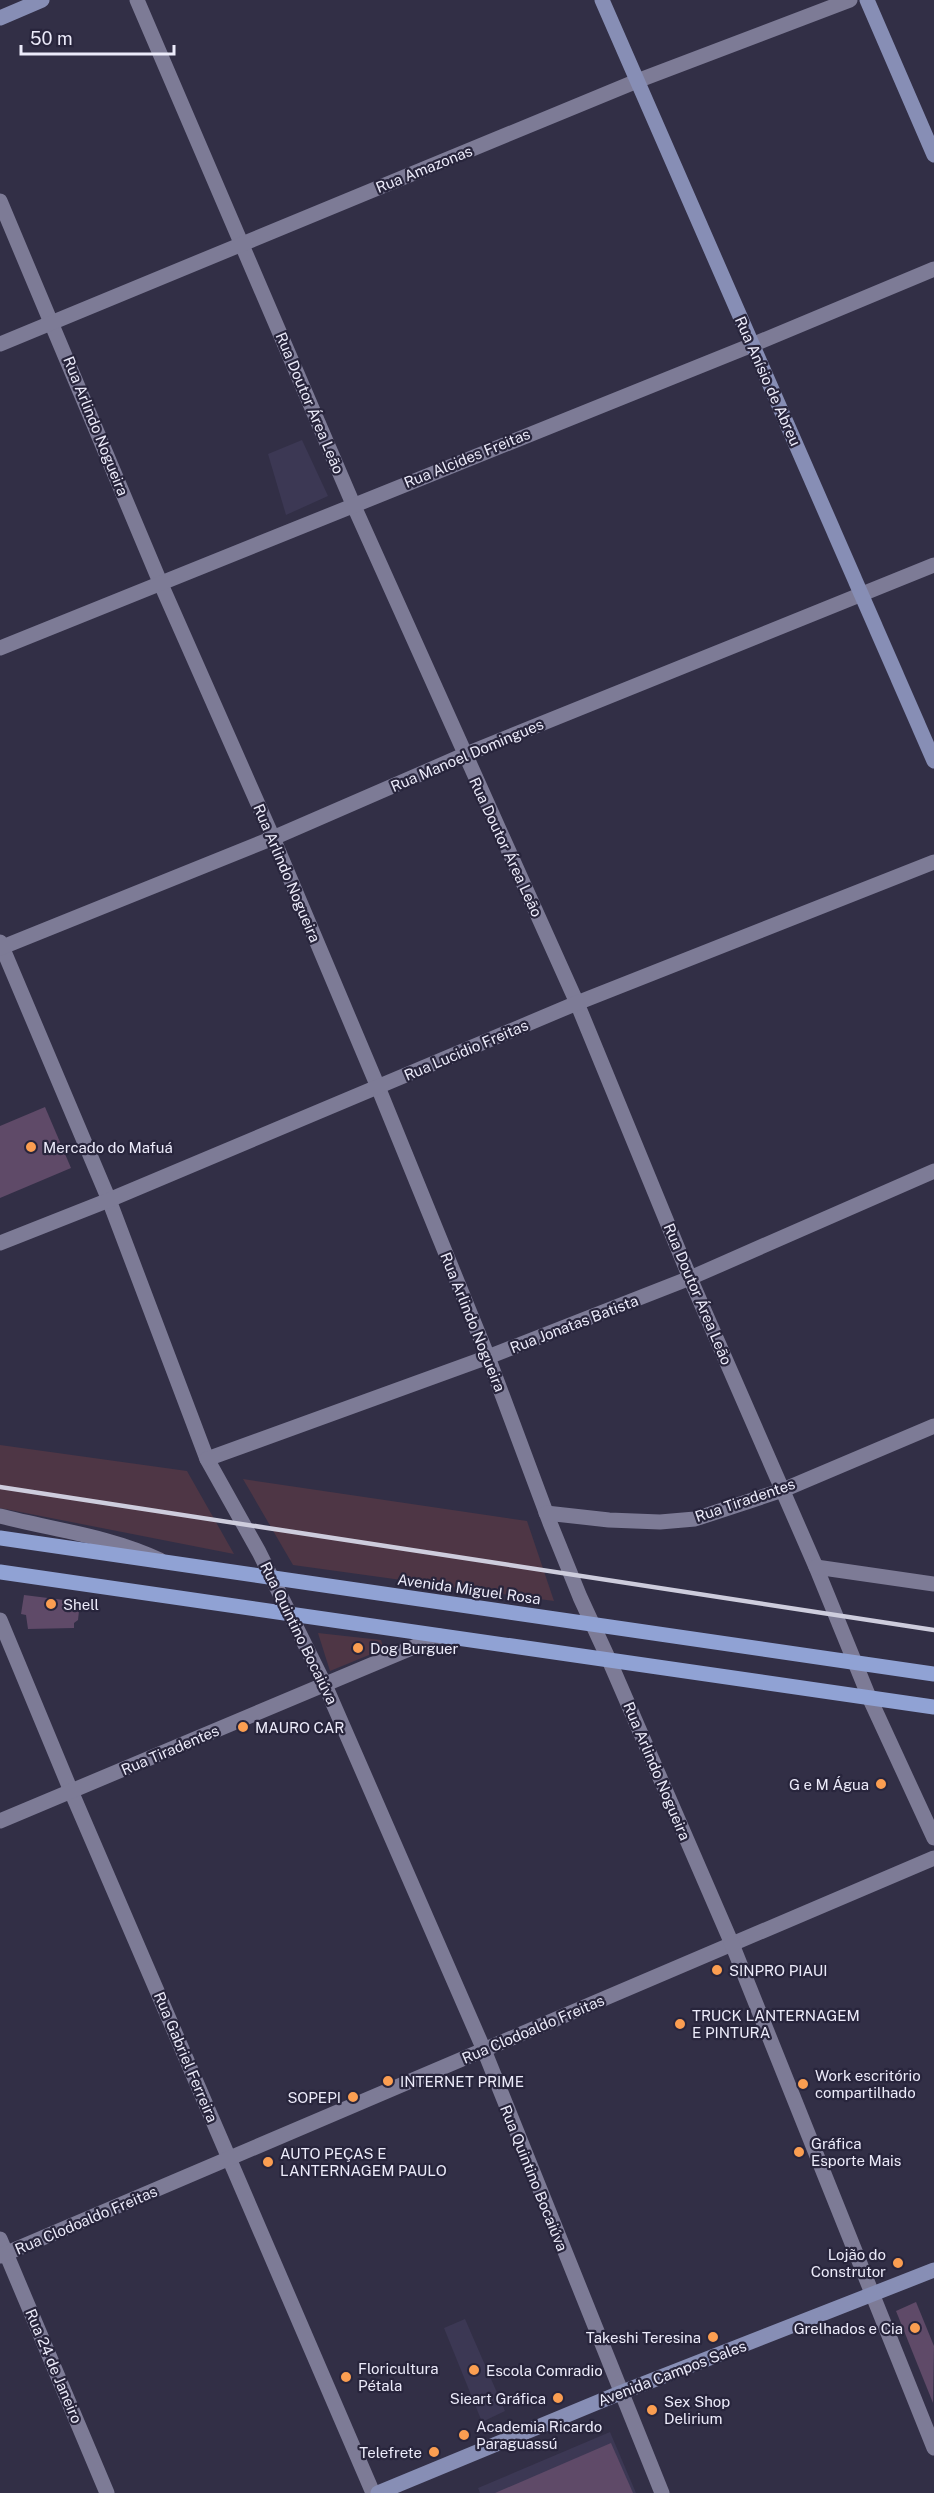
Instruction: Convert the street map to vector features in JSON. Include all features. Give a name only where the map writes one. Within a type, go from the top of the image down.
[{"type":"main road","points":[[0,18],[42,0]]},
{"type":"main road","name":"Rua Anísio de Abreu","points":[[602,0],[934,761]]},
{"type":"main road","points":[[867,0],[934,155]]},
{"type":"main road","name":"Avenida Miguel Rosa","points":[[0,1538],[934,1674]]},
{"type":"main road","points":[[0,1572],[934,1707]]},
{"type":"main road","name":"Avenida Campos Sales","points":[[378,2493],[620,2393],[934,2270]]},
{"type":"street","name":"Rua Doutor Área Leão","points":[[137,0],[353,504],[577,1003],[690,1278],[857,1662],[869,1697],[934,1838]]},
{"type":"street","name":"Rua Amazonas","points":[[0,344],[637,81],[850,0]]},
{"type":"street","name":"Rua Arlindo Nogueira","points":[[0,201],[53,322],[160,582],[273,838],[378,1087],[488,1357],[580,1597],[732,1944],[871,2296],[934,2448]]},
{"type":"street","name":"Rua Alcides Freitas","points":[[0,648],[752,345],[934,269]]},
{"type":"street","name":"Rua Manoel Domingues","points":[[1,946],[273,838],[464,755],[934,565]]},
{"type":"street","name":"Rua Lucidio Freitas","points":[[0,1243],[109,1200],[577,1003],[934,862]]},
{"type":"street","name":"Rua Quintino Bocaiúva","points":[[1,946],[109,1200],[207,1459],[259,1551],[325,1685],[484,2050],[662,2493]]},
{"type":"street","name":"Rua Jonatas Batista","points":[[207,1459],[488,1357],[690,1278],[934,1171]]},
{"type":"street","name":"Rua Tiradentes","points":[[548,1518],[660,1522],[695,1519],[783,1490],[934,1426]]},
{"type":"street","points":[[0,1516],[105,1539],[134,1548],[168,1563]]},
{"type":"street","points":[[816,1568],[934,1584]]},
{"type":"street","name":"Rua Gabriel Ferreira","points":[[0,1620],[71,1791],[373,2493]]},
{"type":"street","name":"Rua Tiradentes","points":[[0,1821],[440,1636]]},
{"type":"street","name":"Rua Clodoaldo Freitas","points":[[3,2255],[934,1858]]},
{"type":"street","name":"Rua 24 de Janeiro","points":[[0,2239],[3,2255],[107,2493]]},
{"type":"shaded area","points":[[302,440],[328,496],[286,515],[268,454]]},
{"type":"shaded area","points":[[0,1445],[187,1471],[234,1554],[0,1508]]},
{"type":"shaded area","points":[[243,1479],[527,1521],[554,1601],[293,1565]]},
{"type":"shaded area","points":[[318,1633],[381,1640],[383,1647],[381,1650],[330,1671]]},
{"type":"shaded area","name":"Escola Comradio","points":[[465,2319],[505,2411],[482,2422],[444,2328]]},
{"type":"shaded area","points":[[610,2432],[636,2493],[480,2493],[478,2488]]},
{"type":"building","name":"Mercado do Mafuá","points":[[45,1107],[71,1168],[0,1198],[0,1126]]},
{"type":"building","points":[[24,1595],[80,1602],[78,1620],[74,1623],[74,1628],[28,1629],[26,1615],[21,1614]]},
{"type":"building","name":"Grelhados e Cia","points":[[916,2302],[934,2346],[933,2403],[896,2311]]},
{"type":"building","points":[[611,2443],[633,2493],[495,2493]]},
{"type":"railway","points":[[0,1487],[934,1630]]},
{"type":"place","name":"Mercado do Mafuá","points":[[31,1147]]},
{"type":"place","name":"Shell","points":[[51,1604]]},
{"type":"place","name":"Dog Burguer","points":[[358,1648]]},
{"type":"place","name":"MAURO CAR","points":[[243,1727]]},
{"type":"place","name":"G e M Água","points":[[881,1784]]},
{"type":"place","name":"SINPRO PIAUI","points":[[717,1970]]},
{"type":"place","name":"TRUCK LANTERNAGEM E PINTURA","points":[[680,2024]]},
{"type":"place","name":"INTERNET PRIME","points":[[388,2081]]},
{"type":"place","name":"Work escritório compartilhado","points":[[803,2084]]},
{"type":"place","name":"SOPEPI","points":[[353,2097]]},
{"type":"place","name":"Gráfica Esporte Mais","points":[[799,2152]]},
{"type":"place","name":"AUTO PEÇAS E LANTERNAGEM PAULO","points":[[268,2162]]},
{"type":"place","name":"Lojão do Construtor","points":[[898,2263]]},
{"type":"place","name":"Grelhados e Cia","points":[[915,2328]]},
{"type":"place","name":"Takeshi Teresina","points":[[713,2337]]},
{"type":"place","name":"Escola Comradio","points":[[474,2370]]},
{"type":"place","name":"Floricultura Pétala","points":[[346,2377]]},
{"type":"place","name":"Sieart Gráfica","points":[[558,2398]]},
{"type":"place","name":"Sex Shop Delirium","points":[[652,2410]]},
{"type":"place","name":"Academia Ricardo Paraguassú","points":[[464,2435]]},
{"type":"place","name":"Telefrete","points":[[434,2452]]}]
